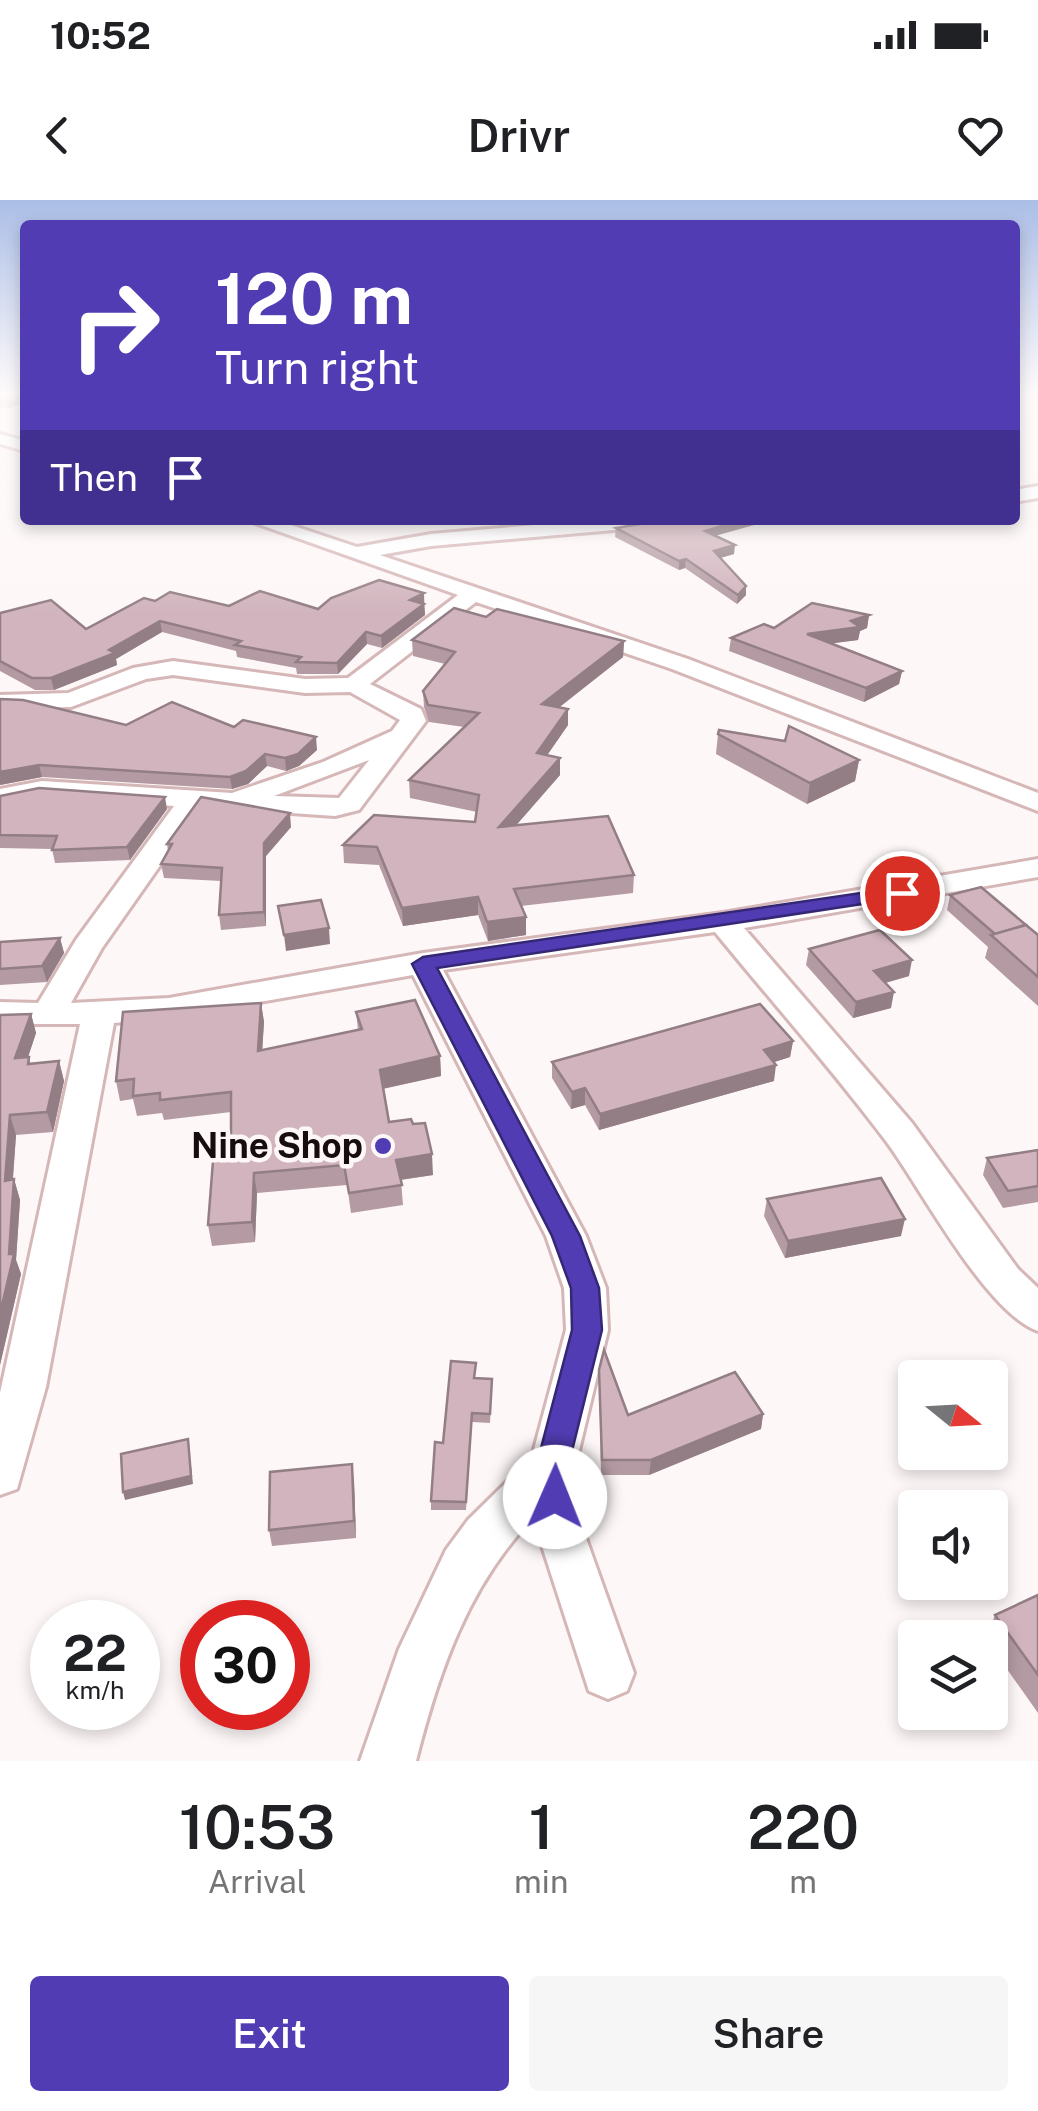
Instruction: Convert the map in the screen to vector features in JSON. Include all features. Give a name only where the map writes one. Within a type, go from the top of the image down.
[{"type":"street","points":[[275,525],[680,664],[1038,803]]},
{"type":"street","points":[[358,552],[431,540],[603,525]]},
{"type":"street","points":[[354,684],[473,594]]},
{"type":"street","points":[[0,702],[71,700],[141,673],[172,668],[305,686],[354,684],[412,714],[406,733],[349,804],[312,808],[42,789],[0,797]]},
{"type":"street","points":[[229,801],[332,768],[406,733]]},
{"type":"street","points":[[49,1013],[87,947],[194,798]]},
{"type":"street","points":[[0,1013],[100,1014],[219,1000],[423,964],[724,922],[1038,868]]},
{"type":"street","points":[[724,922],[899,1132],[1003,1280],[1038,1314]]},
{"type":"street","points":[[423,964],[566,1236],[585,1288],[587,1330],[552,1467],[558,1527],[608,1673]]},
{"type":"street","points":[[0,1474],[24,1387],[100,1014]]},
{"type":"street","points":[[388,1761],[398,1723],[436,1627],[476,1548],[552,1467]]},
{"type":"building","points":[[726,525],[705,531],[735,545],[714,551],[746,586],[738,595],[686,559],[679,561],[616,528]]},
{"type":"building","points":[[379,580],[424,593],[410,600],[424,604],[381,636],[366,632],[337,663],[296,662],[301,657],[235,645],[241,641],[160,621],[109,650],[115,653],[51,678],[32,678],[0,661],[0,613],[51,600],[86,629],[144,598],[155,601],[170,592],[229,606],[260,591],[318,609],[331,598]]},
{"type":"building","points":[[812,603],[869,615],[851,621],[860,627],[807,634],[902,671],[866,688],[731,638],[764,624],[774,628]]},
{"type":"building","points":[[454,608],[486,617],[497,609],[624,641],[542,704],[568,709],[537,753],[560,758],[499,827],[608,816],[634,875],[514,889],[526,917],[487,922],[478,897],[402,908],[377,847],[343,845],[374,815],[475,822],[479,795],[409,780],[479,713],[428,705],[423,691],[455,652],[412,640]]},
{"type":"building","points":[[0,699],[23,700],[126,725],[172,702],[234,727],[243,720],[316,737],[298,754],[285,758],[265,754],[246,771],[230,777],[39,765],[0,772]]},
{"type":"building","points":[[789,726],[859,760],[810,783],[718,734],[719,730],[785,741]]},
{"type":"building","points":[[39,788],[165,797],[127,847],[52,850],[57,836],[0,835],[0,796]]},
{"type":"building","points":[[201,797],[290,813],[264,843],[264,912],[219,915],[222,868],[161,864],[172,844],[167,844]]},
{"type":"building","points":[[981,887],[1026,925],[995,934],[950,895]]},
{"type":"building","points":[[321,900],[329,928],[284,935],[278,906]]},
{"type":"building","points":[[1026,925],[1038,935],[1038,977],[991,935]]},
{"type":"building","points":[[880,930],[912,960],[874,971],[894,992],[856,1002],[809,949]]},
{"type":"building","points":[[60,938],[42,966],[0,969],[0,942]]},
{"type":"building","points":[[415,1000],[440,1056],[380,1070],[389,1122],[411,1119],[413,1124],[425,1123],[432,1154],[396,1160],[402,1185],[349,1193],[344,1165],[254,1173],[252,1222],[208,1225],[213,1161],[231,1159],[231,1092],[160,1100],[160,1093],[133,1096],[134,1079],[116,1081],[123,1012],[261,1003],[258,1051],[362,1029],[356,1012]]},
{"type":"building","points":[[760,1004],[793,1041],[764,1050],[776,1065],[600,1114],[585,1088],[572,1092],[552,1062]]},
{"type":"building","points":[[31,1014],[15,1058],[29,1057],[28,1064],[59,1061],[47,1112],[10,1115],[5,1181],[14,1179],[9,1254],[14,1254],[0,1314],[0,1015]]},
{"type":"building","points":[[1038,1150],[1038,1186],[1008,1191],[987,1158]]},
{"type":"building","points":[[881,1178],[905,1219],[788,1241],[767,1199]]},
{"type":"building","points":[[604,1350],[628,1415],[735,1372],[763,1414],[651,1460],[602,1460],[599,1370]]},
{"type":"building","points":[[451,1361],[476,1363],[474,1378],[492,1379],[490,1414],[472,1413],[466,1502],[431,1501],[435,1442],[443,1443]]},
{"type":"building","points":[[188,1439],[191,1476],[123,1492],[121,1454]]},
{"type":"building","points":[[352,1464],[354,1521],[269,1530],[270,1472]]},
{"type":"building","points":[[1038,1595],[1038,1675],[1008,1633],[1008,1620],[999,1620],[995,1615]]},
{"type":"place","name":"Nine Shop","points":[[383,1146]]},
{"type":"route","points":[[555,1497],[552,1467],[587,1330],[585,1288],[566,1236],[423,964],[902,893]]}]
